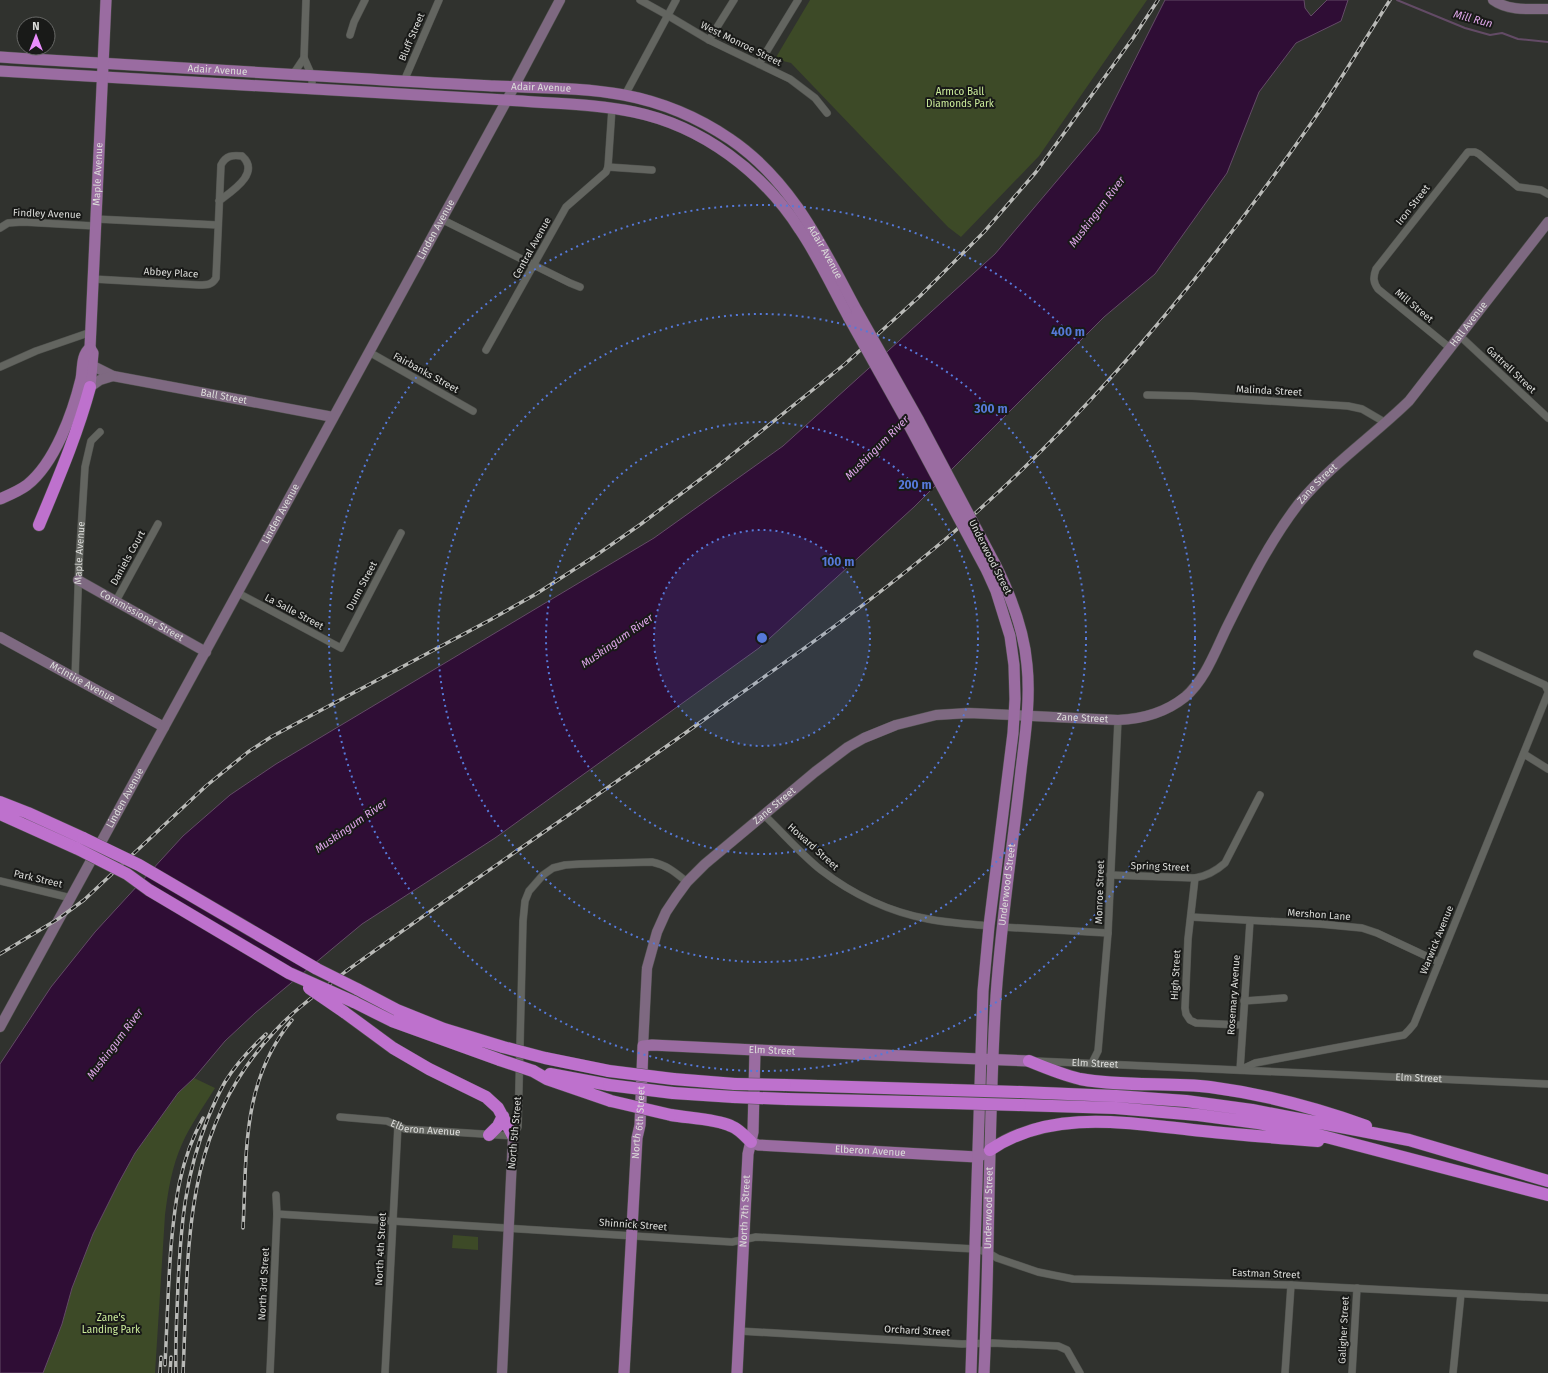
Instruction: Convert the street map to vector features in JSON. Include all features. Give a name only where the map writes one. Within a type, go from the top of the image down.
[{"type":"highway","points":[[39,525],[67,458],[90,387]]},
{"type":"highway","points":[[0,802],[28,813],[139,864],[317,969],[397,1010],[444,1029],[545,1058],[609,1070],[673,1079],[735,1084],[1020,1092],[1116,1096],[1186,1101],[1237,1108],[1409,1140]]},
{"type":"highway","points":[[0,814],[78,849],[127,874],[149,890],[289,973],[405,1055],[429,1069],[486,1097],[498,1108],[513,1136]]},
{"type":"highway","points":[[289,973],[392,1021],[500,1060],[533,1071],[609,1085],[673,1093],[734,1097],[1115,1108],[1198,1115],[1258,1123],[1311,1133],[1412,1158],[1548,1195]]},
{"type":"highway","points":[[1029,1061],[1081,1079],[1101,1082],[1210,1087],[1251,1094],[1347,1119],[1409,1140],[1548,1181]]},
{"type":"highway","points":[[533,1071],[547,1079],[611,1101],[671,1115],[731,1126],[741,1132],[750,1142]]},
{"type":"highway","points":[[489,1135],[498,1126],[503,1116]]},
{"type":"highway","points":[[990,1150],[1011,1138],[1027,1132],[1048,1126],[1079,1122],[1109,1122],[1243,1136],[1343,1142]]},
{"type":"main road","name":"Maple Avenue","points":[[90,348],[106,0]]},
{"type":"main road","name":"Linden Avenue","points":[[0,1027],[507,100],[560,0]]},
{"type":"main road","points":[[1493,0],[1503,6],[1515,8],[1548,9]]},
{"type":"main road","name":"Adair Avenue","points":[[0,57],[290,75],[578,90],[625,95],[682,113],[730,139],[759,161],[780,183],[802,212],[853,314]]},
{"type":"main road","name":"Adair Avenue","points":[[0,71],[507,100],[612,108],[642,114],[688,131],[711,143],[734,159],[753,174],[772,193],[801,231],[853,314],[915,424]]},
{"type":"main road","name":"Hall Avenue","points":[[1386,423],[1409,401],[1548,222]]},
{"type":"main road","points":[[0,499],[27,485],[48,460],[59,442],[70,418],[81,377],[85,352],[90,348],[93,353],[90,387]]},
{"type":"main road","name":"Ball Street","points":[[93,366],[113,376],[334,417]]},
{"type":"main road","points":[[90,387],[100,380],[113,376]]},
{"type":"main road","name":"Zane Street","points":[[687,882],[705,864],[832,758],[880,730],[914,719],[969,712],[1118,720],[1145,717],[1161,712],[1176,703],[1194,688],[1209,664],[1250,581],[1279,533],[1300,503],[1324,476],[1386,423]]},
{"type":"main road","name":"Underwood Street","points":[[915,424],[991,567],[1014,604],[1028,665],[1029,685],[1027,716],[1002,927],[996,994],[984,1373]]},
{"type":"main road","name":"Underwood Street","points":[[971,1373],[983,991],[989,926],[1014,715],[1016,683],[1010,636],[996,591],[991,567]]},
{"type":"main road","name":"Commissioner Street","points":[[78,580],[206,652]]},
{"type":"main road","name":"McIntire Avenue","points":[[0,637],[164,727]]},
{"type":"main road","name":"North 6th Street","points":[[624,1373],[637,1138],[640,1125],[647,968],[657,932],[666,912],[687,882]]},
{"type":"main road","name":"Elm Street","points":[[643,1046],[652,1045],[1029,1061]]},
{"type":"main road","name":"North 7th Street","points":[[737,1373],[748,1154],[753,1125],[755,1050]]},
{"type":"main road","name":"North 5th Street","points":[[502,1373],[513,1136]]},
{"type":"main road","name":"Elberon Avenue","points":[[750,1142],[758,1146],[978,1157]]},
{"type":"main road","points":[[978,1157],[990,1150]]},
{"type":"street","points":[[306,0],[304,58],[312,76],[312,90]]},
{"type":"street","points":[[350,35],[354,22],[365,0]]},
{"type":"street","name":"Bluff Street","points":[[404,81],[439,0]]},
{"type":"street","name":"West Monroe Street","points":[[640,0],[709,40],[790,79],[815,98],[827,113]]},
{"type":"street","points":[[625,95],[676,0]]},
{"type":"street","points":[[709,40],[734,0]]},
{"type":"street","points":[[759,64],[798,0]]},
{"type":"street","points":[[290,75],[296,70],[304,58]]},
{"type":"street","points":[[612,108],[608,167],[652,170]]},
{"type":"street","name":"Iron Street","points":[[1374,274],[1384,258],[1465,154],[1471,151],[1479,154],[1518,186],[1541,190],[1548,194]]},
{"type":"street","name":"Abbey Place","points":[[93,279],[208,285],[214,282],[216,278],[219,201],[221,165],[223,160],[227,157],[235,155],[242,156],[249,165],[249,171],[246,178],[219,201]]},
{"type":"street","name":"Central Avenue","points":[[486,350],[566,207],[606,172],[608,167]]},
{"type":"street","points":[[441,219],[570,283],[580,286]]},
{"type":"street","name":"Findley Avenue","points":[[0,228],[8,223],[23,222],[96,222]]},
{"type":"street","points":[[96,222],[218,225]]},
{"type":"street","name":"Mill Street","points":[[1374,274],[1374,282],[1378,289],[1450,348]]},
{"type":"street","points":[[0,367],[36,351],[91,332]]},
{"type":"street","name":"Gattrell Street","points":[[1460,336],[1548,418]]},
{"type":"street","name":"Fairbanks Street","points":[[369,352],[473,411]]},
{"type":"street","name":"Malinda Street","points":[[1147,395],[1348,406],[1362,409],[1386,423]]},
{"type":"street","name":"Maple Avenue","points":[[75,678],[78,580],[85,467],[91,441],[100,432]]},
{"type":"street","name":"Daniels Court","points":[[116,601],[158,524]]},
{"type":"street","name":"Dunn Street","points":[[341,648],[401,533]]},
{"type":"street","name":"La Salle Street","points":[[238,593],[341,648]]},
{"type":"street","points":[[1477,654],[1545,685],[1548,692]]},
{"type":"street","name":"Warwick Avenue","points":[[1240,1070],[1255,1063],[1404,1035],[1414,1024],[1548,692]]},
{"type":"street","name":"Monroe Street","points":[[1092,1064],[1098,1052],[1108,933],[1118,720]]},
{"type":"street","points":[[1524,754],[1548,769]]},
{"type":"street","name":"Spring Street","points":[[1110,875],[1195,878],[1216,871],[1225,863],[1260,795]]},
{"type":"street","name":"Howard Street","points":[[764,815],[820,869],[864,897],[894,910],[928,919],[989,926]]},
{"type":"street","name":"North 5th Street","points":[[513,1136],[518,1127],[523,921],[525,902],[529,891],[543,875],[553,868],[565,865],[652,862],[662,864],[670,868],[687,882]]},
{"type":"street","name":"High Street","points":[[1195,878],[1185,1000],[1186,1014],[1190,1020],[1196,1023],[1242,1025]]},
{"type":"street","name":"Park Street","points":[[0,881],[71,898]]},
{"type":"street","name":"Mershon Lane","points":[[1191,917],[1320,924],[1362,928],[1377,933],[1439,962]]},
{"type":"street","name":"Rosemary Avenue","points":[[1240,1070],[1250,921]]},
{"type":"street","points":[[1002,927],[1108,933]]},
{"type":"street","points":[[1244,1001],[1284,998]]},
{"type":"street","name":"Elm Street","points":[[1029,1061],[1548,1084]]},
{"type":"street","name":"Elberon Avenue","points":[[340,1117],[387,1121],[405,1129],[513,1136]]},
{"type":"street","name":"North 4th Street","points":[[385,1373],[398,1125]]},
{"type":"street","name":"North 3rd Street","points":[[270,1373],[277,1214],[276,1195]]},
{"type":"street","name":"Shinnick Street","points":[[277,1214],[732,1242],[760,1237],[975,1249],[987,1252]]},
{"type":"street","name":"Eastman Street","points":[[987,1252],[997,1258],[1038,1272],[1073,1279],[1291,1285],[1548,1298]]},
{"type":"street","points":[[1285,1373],[1291,1285]]},
{"type":"street","name":"Galigher Street","points":[[1352,1373],[1356,1288]]},
{"type":"street","points":[[1454,1373],[1461,1294]]},
{"type":"street","name":"Orchard Street","points":[[739,1331],[947,1343],[1058,1346],[1067,1350],[1080,1373]]},
{"type":"green space","name":"Armco Ball Diamonds Park","points":[[810,0],[1147,0],[1039,156],[961,237],[948,227],[791,63],[775,59]]},
{"type":"green space","name":"Zane's Landing Park","points":[[194,1078],[215,1088],[193,1122],[179,1152],[171,1179],[165,1215],[155,1373],[43,1373],[62,1324],[72,1288],[93,1234],[118,1184],[135,1153],[178,1093]]},
{"type":"green space","points":[[453,1235],[478,1237],[478,1250],[452,1248]]},
{"type":"water","name":"Muskingum River","points":[[1165,0],[1304,0],[1305,8],[1311,16],[1327,0],[1348,0],[1341,21],[1296,43],[1259,92],[1227,173],[1155,274],[1104,317],[914,507],[759,648],[495,838],[362,924],[255,1013],[225,1041],[194,1078],[178,1093],[135,1153],[118,1184],[93,1234],[72,1288],[62,1324],[43,1373],[0,1373],[0,1064],[51,987],[95,932],[183,836],[230,795],[276,764],[654,538],[783,446],[995,254],[1099,131]]},
{"type":"waterway","name":"Mill Run","points":[[1397,0],[1465,28],[1490,35],[1502,33],[1518,39],[1548,42]]},
{"type":"railway","points":[[0,954],[58,919],[84,900],[206,786],[248,752],[271,737],[490,620],[536,594],[595,556],[641,524],[714,469],[845,364],[920,296],[984,232],[1036,172],[1133,38],[1158,0]]},
{"type":"railway","points":[[183,1373],[190,1235],[196,1192],[206,1149],[222,1109],[244,1069],[275,1031],[300,1007],[345,972],[845,619],[928,554],[1005,486],[1101,389],[1146,338],[1232,232],[1312,122],[1390,0]]},
{"type":"railway","points":[[243,1228],[247,1146],[255,1093],[263,1068],[275,1044],[292,1020]]},
{"type":"railway","points":[[176,1373],[176,1329],[181,1241],[189,1180],[194,1160],[208,1118],[225,1082],[254,1045],[266,1034]]},
{"type":"railway","points":[[165,1365],[170,1262],[177,1197],[189,1149],[203,1118]]},
{"type":"railway","points":[[160,1373],[161,1357]]},
{"type":"railway","points":[[170,1373],[171,1357]]}]
